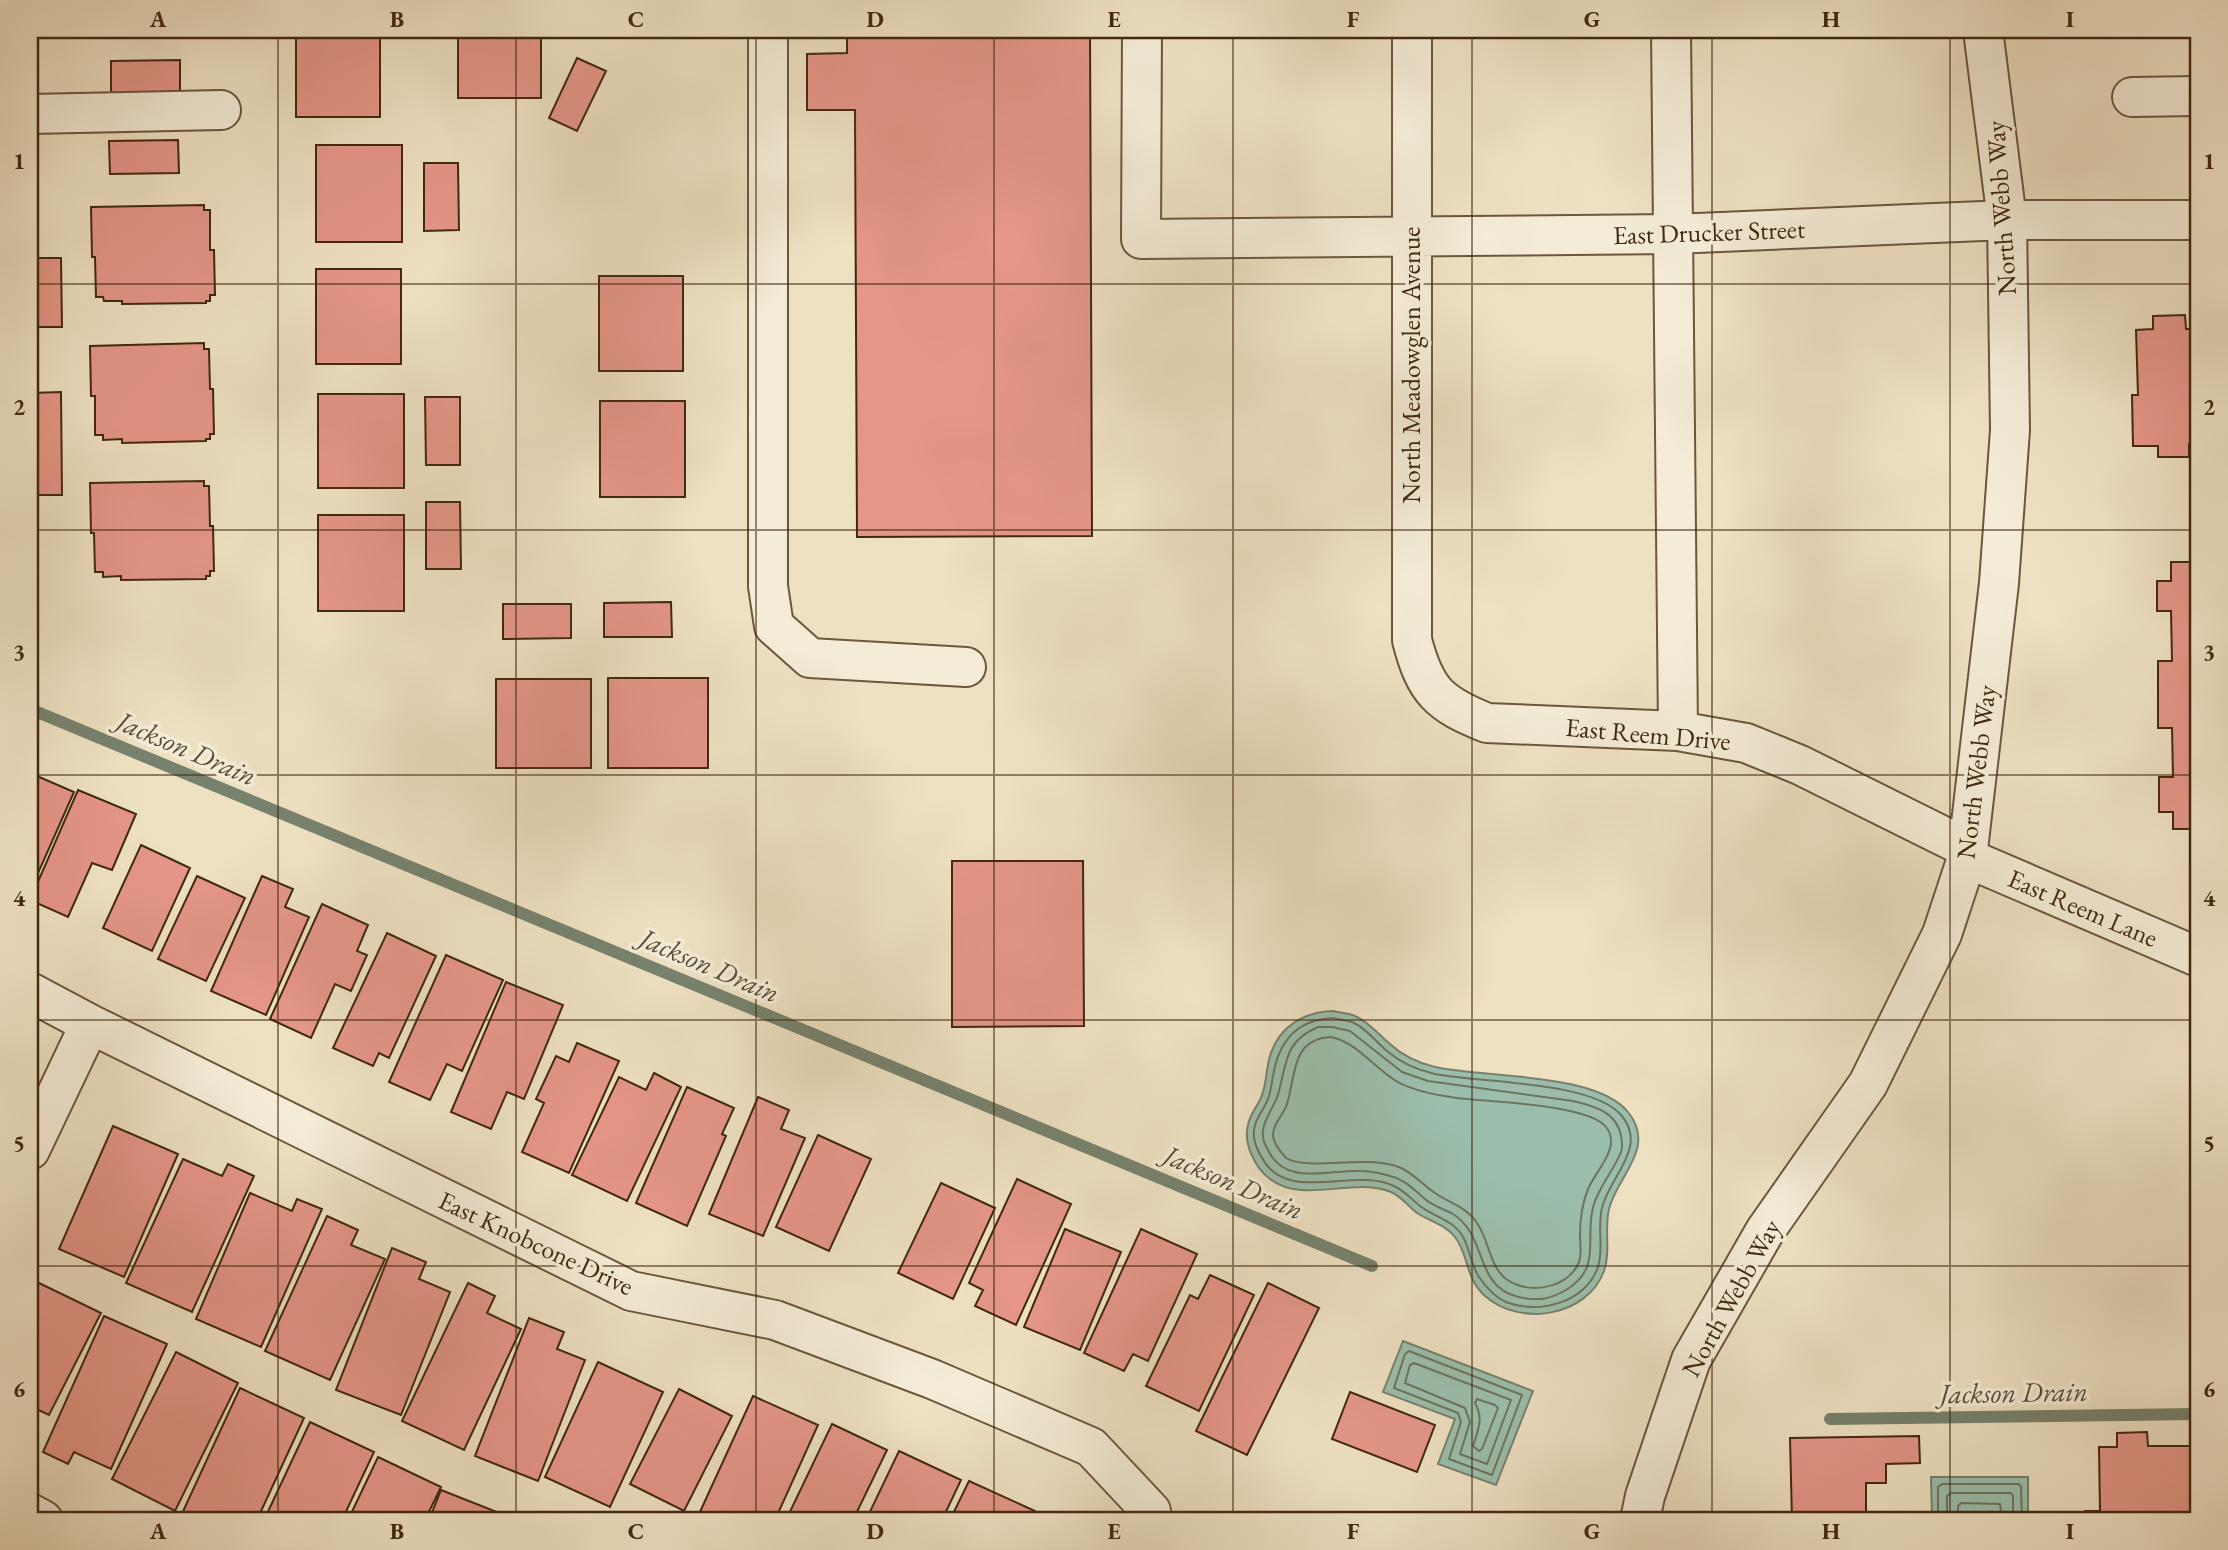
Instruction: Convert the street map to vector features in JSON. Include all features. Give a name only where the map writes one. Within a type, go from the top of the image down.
[{"type":"street","points":[[768,30],[768,586],[774,626],[810,658],[966,667]]},
{"type":"street","name":"East Drucker Street","points":[[1142,30],[1141,239],[1672,234],[2007,220],[2198,220]]},
{"type":"street","name":"North Meadowglen Avenue","points":[[1412,30],[1412,640],[1419,670],[1436,695]]},
{"type":"street","points":[[1671,30],[1678,731]]},
{"type":"street","name":"North Webb Way","points":[[1640,1520],[1645,1496],[1691,1360],[1765,1231],[1868,1084],[1942,934],[1968,854],[1999,583],[2010,429],[2007,220],[1983,30]]},
{"type":"street","points":[[2132,97],[2198,96]]},
{"type":"street","points":[[30,114],[221,110]]},
{"type":"street","name":"East Reem Drive","points":[[1436,695],[1461,712],[1488,723],[1678,731],[1746,743],[1800,765],[1968,854]]},
{"type":"street","name":"East Reem Lane","points":[[1968,854],[2198,957]]},
{"type":"street","name":"East Knobcone Drive","points":[[30,992],[631,1291],[775,1320],[932,1379],[1091,1447],[1151,1511],[1152,1520]]},
{"type":"street","points":[[30,1150],[90,1024]]},
{"type":"street","points":[[30,1513],[43,1520]]},
{"type":"water","points":[[1333,1011],[1360,1019],[1400,1052],[1423,1063],[1456,1070],[1566,1083],[1613,1099],[1628,1112],[1636,1125],[1637,1150],[1609,1209],[1604,1271],[1595,1287],[1583,1299],[1568,1307],[1534,1314],[1499,1306],[1485,1296],[1474,1282],[1455,1237],[1442,1226],[1417,1213],[1395,1194],[1377,1188],[1361,1187],[1298,1190],[1283,1186],[1265,1174],[1252,1155],[1247,1132],[1264,1090],[1274,1045],[1294,1023],[1312,1014]]},
{"type":"water","points":[[1403,1341],[1533,1391],[1496,1485],[1438,1464],[1455,1419],[1383,1392]]},
{"type":"water","points":[[1931,1477],[2028,1477],[2028,1520],[1932,1520]]},
{"type":"building","points":[[296,30],[380,30],[380,117],[296,117]]},
{"type":"building","points":[[458,30],[541,30],[541,98],[458,98]]},
{"type":"building","points":[[847,30],[1090,30],[1092,536],[857,537],[855,110],[807,110],[807,54],[847,53]]},
{"type":"building","points":[[577,58],[606,71],[577,131],[549,118]]},
{"type":"building","points":[[180,60],[180,92],[111,94],[111,61]]},
{"type":"building","points":[[178,140],[179,173],[110,174],[109,141]]},
{"type":"building","points":[[316,145],[402,145],[402,242],[316,242]]},
{"type":"building","points":[[424,163],[458,163],[459,230],[424,231]]},
{"type":"building","points":[[204,205],[204,210],[210,210],[210,250],[214,250],[215,295],[210,295],[210,301],[122,304],[122,301],[104,301],[103,297],[96,297],[91,207]]},
{"type":"building","points":[[30,258],[61,258],[62,327],[30,327]]},
{"type":"building","points":[[316,269],[401,269],[401,364],[316,364]]},
{"type":"building","points":[[599,276],[683,276],[683,371],[599,371]]},
{"type":"building","points":[[2185,315],[2186,329],[2198,329],[2198,444],[2189,444],[2189,457],[2158,457],[2158,446],[2133,446],[2132,395],[2138,395],[2136,330],[2153,329],[2153,316]]},
{"type":"building","points":[[204,343],[204,349],[209,349],[210,389],[213,389],[214,434],[210,434],[210,439],[122,443],[122,439],[103,440],[103,435],[95,435],[95,396],[91,396],[90,346]]},
{"type":"building","points":[[61,392],[62,495],[30,495],[30,393]]},
{"type":"building","points":[[318,394],[404,394],[404,488],[318,488]]},
{"type":"building","points":[[425,397],[460,397],[460,465],[426,465]]},
{"type":"building","points":[[600,401],[685,401],[685,497],[600,497]]},
{"type":"building","points":[[204,481],[204,486],[209,486],[210,526],[213,526],[214,571],[210,571],[210,576],[206,576],[206,579],[121,580],[121,576],[103,577],[103,572],[95,572],[90,483]]},
{"type":"building","points":[[426,502],[460,502],[461,569],[426,569]]},
{"type":"building","points":[[318,515],[404,515],[404,611],[318,611]]},
{"type":"building","points":[[2171,562],[2198,562],[2198,829],[2173,829],[2173,812],[2159,812],[2159,777],[2173,777],[2172,728],[2158,728],[2158,661],[2172,661],[2171,611],[2157,611],[2157,581],[2171,581]]},
{"type":"building","points":[[671,602],[672,637],[604,637],[604,603]]},
{"type":"building","points":[[503,604],[571,604],[571,638],[503,639]]},
{"type":"building","points":[[608,678],[708,678],[708,768],[608,768]]},
{"type":"building","points":[[496,679],[591,679],[591,768],[496,768]]},
{"type":"building","points":[[30,773],[74,792],[31,889],[30,889]]},
{"type":"building","points":[[78,790],[136,814],[112,870],[92,863],[68,917],[30,900]]},
{"type":"building","points":[[141,845],[190,868],[152,951],[103,928]]},
{"type":"building","points":[[952,861],[1083,861],[1084,1026],[952,1027]]},
{"type":"building","points":[[197,876],[245,898],[206,981],[158,959]]},
{"type":"building","points":[[262,876],[293,889],[285,907],[309,917],[266,1015],[211,991]]},
{"type":"building","points":[[322,904],[368,925],[357,951],[367,955],[351,991],[335,984],[311,1038],[270,1019]]},
{"type":"building","points":[[387,933],[436,956],[389,1058],[379,1053],[373,1066],[333,1048]]},
{"type":"building","points":[[446,955],[503,980],[462,1071],[447,1064],[430,1100],[389,1082]]},
{"type":"building","points":[[506,982],[563,1005],[524,1099],[507,1092],[491,1129],[451,1112]]},
{"type":"building","points":[[577,1043],[619,1061],[569,1173],[522,1152],[544,1103],[536,1099],[556,1056],[569,1062]]},
{"type":"building","points":[[654,1073],[681,1087],[627,1201],[572,1175],[619,1077],[646,1090]]},
{"type":"building","points":[[2191,1075],[2198,1075],[2198,1126],[2192,1126]]},
{"type":"building","points":[[687,1087],[734,1108],[722,1134],[726,1136],[687,1226],[636,1203]]},
{"type":"building","points":[[758,1097],[789,1110],[781,1129],[805,1138],[763,1236],[709,1214]]},
{"type":"building","points":[[113,1126],[178,1154],[124,1277],[59,1249]]},
{"type":"building","points":[[818,1135],[871,1159],[829,1251],[776,1227]]},
{"type":"building","points":[[183,1159],[222,1176],[228,1164],[254,1176],[192,1312],[126,1283]]},
{"type":"building","points":[[1017,1179],[1071,1204],[1016,1325],[975,1306],[983,1290],[969,1283]]},
{"type":"building","points":[[941,1183],[995,1208],[953,1299],[898,1273]]},
{"type":"building","points":[[250,1193],[292,1211],[297,1199],[322,1209],[261,1347],[196,1319]]},
{"type":"building","points":[[327,1216],[358,1230],[351,1245],[385,1259],[330,1380],[265,1351]]},
{"type":"building","points":[[1065,1229],[1121,1252],[1080,1350],[1024,1327]]},
{"type":"building","points":[[1141,1229],[1197,1254],[1148,1361],[1133,1354],[1124,1371],[1084,1353]]},
{"type":"building","points":[[392,1248],[426,1262],[419,1279],[450,1292],[401,1415],[336,1390]]},
{"type":"building","points":[[1210,1275],[1254,1295],[1199,1411],[1146,1386],[1190,1295],[1198,1299]]},
{"type":"building","points":[[39,1283],[101,1313],[49,1415],[30,1406],[30,1303]]},
{"type":"building","points":[[468,1283],[495,1296],[487,1313],[521,1329],[464,1450],[402,1421]]},
{"type":"building","points":[[1268,1283],[1319,1308],[1247,1455],[1196,1431]]},
{"type":"building","points":[[104,1316],[167,1344],[111,1469],[74,1452],[68,1464],[43,1452]]},
{"type":"building","points":[[529,1318],[564,1332],[557,1349],[585,1360],[538,1481],[475,1456]]},
{"type":"building","points":[[176,1352],[238,1383],[175,1511],[112,1479]]},
{"type":"building","points":[[598,1362],[663,1392],[610,1507],[545,1477]]},
{"type":"building","points":[[240,1388],[304,1418],[257,1520],[179,1520]]},
{"type":"building","points":[[679,1389],[732,1416],[684,1511],[630,1484]]},
{"type":"building","points":[[1350,1392],[1435,1425],[1417,1472],[1332,1439]]},
{"type":"building","points":[[753,1396],[818,1425],[775,1520],[713,1520],[699,1514]]},
{"type":"building","points":[[310,1422],[374,1452],[342,1520],[264,1520]]},
{"type":"building","points":[[832,1424],[887,1450],[853,1520],[786,1520]]},
{"type":"building","points":[[2147,1432],[2148,1446],[2198,1446],[2198,1520],[2085,1520],[2085,1511],[2100,1511],[2099,1447],[2117,1447],[2117,1433]]},
{"type":"building","points":[[1919,1436],[1920,1463],[1886,1464],[1886,1483],[1866,1483],[1866,1520],[1792,1520],[1790,1438]]},
{"type":"building","points":[[899,1451],[961,1480],[942,1520],[866,1520]]},
{"type":"building","points":[[378,1457],[441,1487],[425,1520],[348,1520]]},
{"type":"building","points":[[969,1481],[1035,1511],[1031,1520],[950,1520]]},
{"type":"building","points":[[441,1490],[507,1516],[505,1520],[429,1520]]},
{"type":"waterway","name":"Jackson Drain","points":[[30,709],[1372,1266]]},
{"type":"waterway","name":"Jackson Drain","points":[[1830,1419],[2198,1414]]}]
